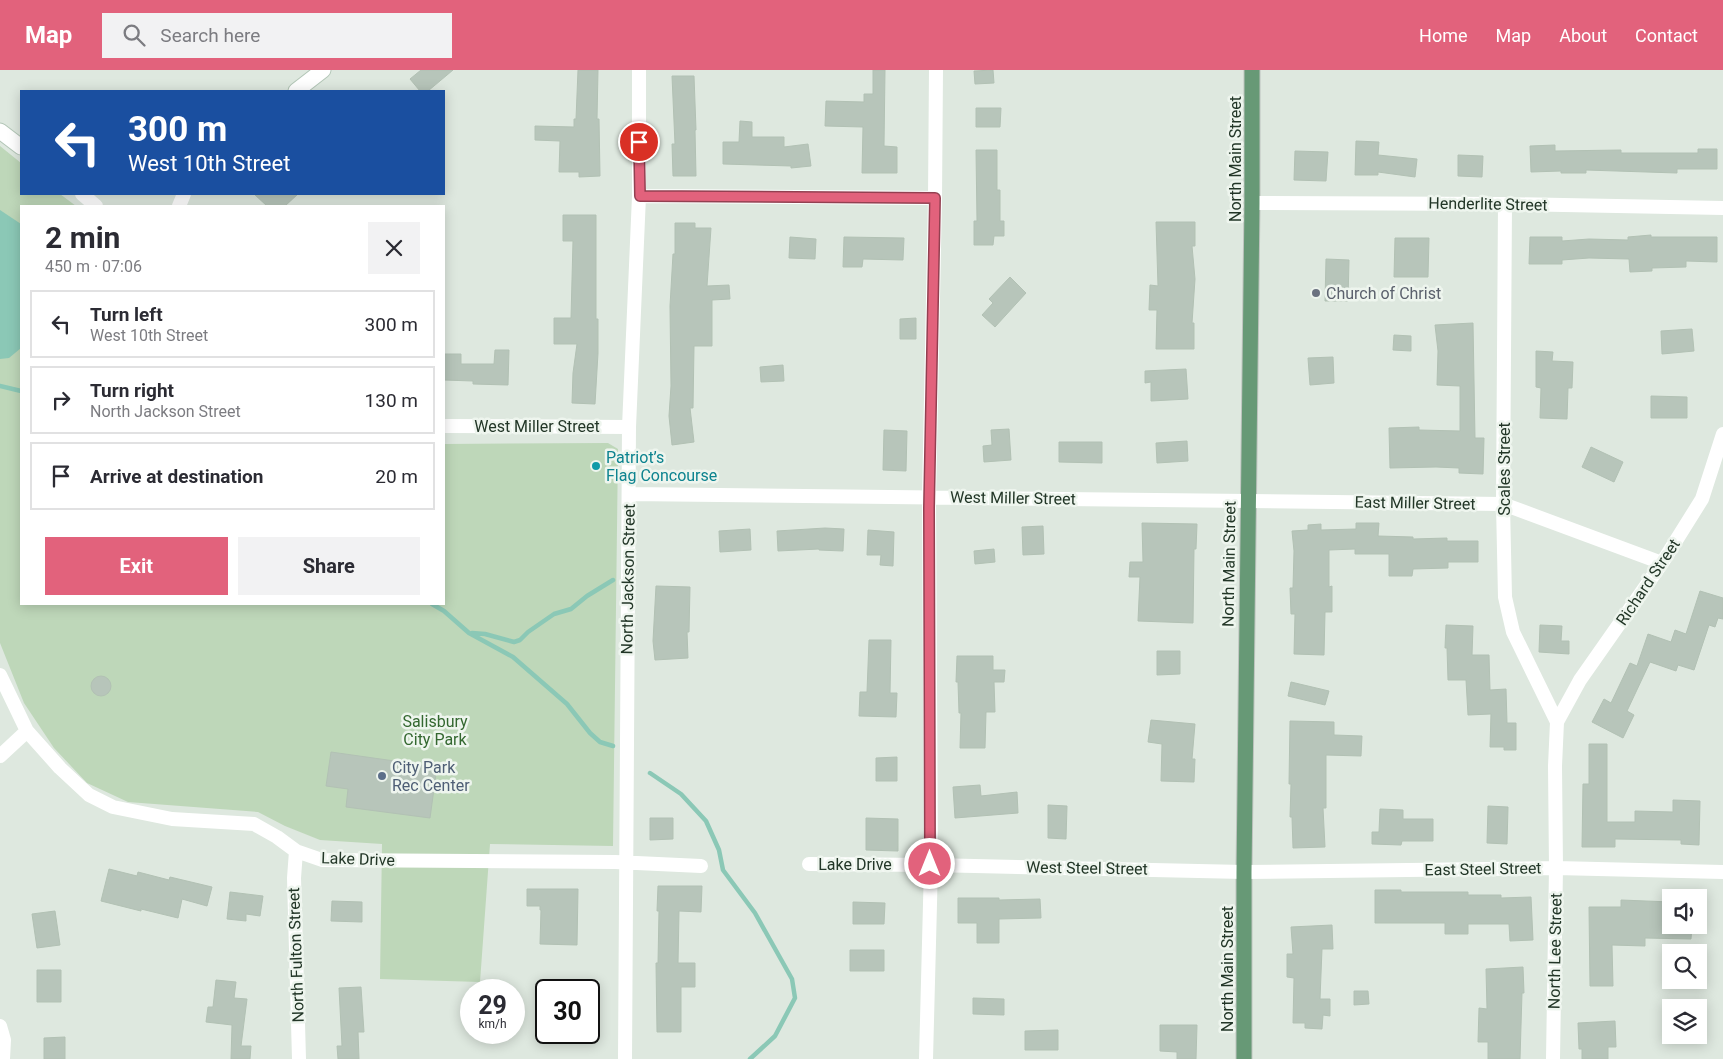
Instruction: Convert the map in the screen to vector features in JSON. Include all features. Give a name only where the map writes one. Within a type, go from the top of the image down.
[{"type":"main road","name":"North Main Street","points":[[1244,1059],[1244,872],[1252,70]]},
{"type":"street","points":[[297,90],[323,70]]},
{"type":"street","name":"North Jackson Street","points":[[625,1059],[629,427],[640,196],[639,70]]},
{"type":"street","points":[[926,1059],[930,864],[929,498],[936,70]]},
{"type":"street","points":[[0,130],[20,146]]},
{"type":"street","points":[[83,195],[95,205]]},
{"type":"street","points":[[640,196],[935,198]]},
{"type":"street","name":"Henderlite Street","points":[[1252,203],[1505,204],[1723,208]]},
{"type":"street","name":"Scales Street","points":[[1505,204],[1503,504],[1505,597],[1512,632],[1558,722]]},
{"type":"street","name":"West Miller Street","points":[[445,426],[629,427]]},
{"type":"street","name":"Richard Street","points":[[1558,722],[1580,680],[1662,563],[1702,499],[1723,434]]},
{"type":"street","name":"West Miller Street","points":[[629,494],[1248,500]]},
{"type":"street","name":"East Miller Street","points":[[1248,500],[1503,504],[1662,563]]},
{"type":"street","name":"Lake Drive","points":[[0,675],[27,731],[60,768],[89,795],[113,807],[172,819],[254,824],[277,837],[296,851],[322,860],[625,862],[701,866]]},
{"type":"street","name":"North Lee Street","points":[[1553,1059],[1556,868],[1555,766],[1558,722]]},
{"type":"street","points":[[0,756],[27,731]]},
{"type":"street","name":"North Fulton Street","points":[[296,851],[294,878],[299,1059]]},
{"type":"street","name":"Lake Drive","points":[[809,864],[930,864]]},
{"type":"street","name":"West Steel Street","points":[[930,864],[1244,872]]},
{"type":"street","name":"East Steel Street","points":[[1244,872],[1556,868],[1723,872]]},
{"type":"street","points":[[0,1026],[4,1040],[3,1059]]},
{"type":"green space","name":"Salisbury City Park","points":[[0,146],[20,162],[20,195],[61,195],[75,205],[20,205],[20,605],[445,605],[445,444],[608,443],[618,449],[613,846],[490,844],[480,979],[460,979],[460,981],[380,979],[382,844],[320,840],[285,826],[258,812],[128,802],[87,783],[54,748],[24,703],[0,643]]},
{"type":"shaded area","points":[[0,210],[20,223],[20,349],[9,358],[0,359]]},
{"type":"building","points":[[421,70],[453,70],[429,90],[419,90],[410,79]]},
{"type":"building","points":[[578,70],[598,70],[597,119],[599,119],[600,176],[579,177],[579,172],[559,172],[560,141],[535,140],[535,126],[574,127]]},
{"type":"building","points":[[873,70],[885,70],[884,146],[897,147],[897,173],[862,173],[863,127],[825,126],[826,101],[864,102],[864,94],[873,94]]},
{"type":"building","points":[[993,70],[994,83],[975,84],[974,71]]},
{"type":"building","points":[[672,76],[694,76],[696,176],[673,176],[672,144],[675,144]]},
{"type":"building","points":[[976,108],[1001,108],[1000,127],[976,127]]},
{"type":"building","points":[[740,121],[752,122],[752,137],[784,137],[784,147],[808,144],[811,166],[791,168],[791,166],[723,164],[723,142],[739,142]]},
{"type":"building","points":[[1356,141],[1379,142],[1378,155],[1417,159],[1415,177],[1378,172],[1378,175],[1355,175]]},
{"type":"building","points":[[1555,145],[1555,151],[1621,150],[1621,153],[1698,153],[1698,149],[1717,149],[1717,169],[1677,169],[1677,173],[1586,170],[1586,173],[1561,173],[1561,171],[1531,172],[1530,146]]},
{"type":"building","points":[[976,150],[997,150],[997,190],[1000,190],[1000,221],[1004,221],[1004,236],[994,236],[993,245],[974,245],[974,221],[977,221]]},
{"type":"building","points":[[1295,151],[1328,152],[1326,181],[1294,180]]},
{"type":"building","points":[[1458,155],[1483,156],[1482,177],[1458,176]]},
{"type":"building","points":[[255,195],[297,195],[286,205],[266,205]]},
{"type":"building","points":[[563,215],[596,215],[596,319],[598,319],[598,353],[595,404],[572,403],[573,373],[577,344],[554,344],[554,318],[571,318],[573,241],[563,241]]},
{"type":"building","points":[[1156,222],[1195,222],[1195,246],[1192,246],[1195,279],[1192,323],[1194,323],[1194,349],[1156,349],[1157,310],[1149,310],[1150,285],[1158,286]]},
{"type":"building","points":[[675,223],[695,223],[695,228],[711,228],[707,286],[729,285],[730,299],[712,300],[712,346],[694,346],[693,408],[690,408],[694,442],[672,445],[669,416],[671,386],[670,306],[673,254],[675,254]]},
{"type":"building","points":[[1651,235],[1651,237],[1717,237],[1717,262],[1686,261],[1686,267],[1652,268],[1652,271],[1630,272],[1629,259],[1589,258],[1562,260],[1562,264],[1529,264],[1530,237],[1562,237],[1562,241],[1589,239],[1628,240],[1628,237]]},
{"type":"building","points":[[790,237],[816,239],[815,259],[789,258]]},
{"type":"building","points":[[844,237],[904,238],[903,260],[863,259],[862,267],[843,267]]},
{"type":"building","points":[[1395,238],[1429,238],[1428,277],[1394,277]]},
{"type":"building","points":[[1326,259],[1349,260],[1348,301],[1325,301]]},
{"type":"building","points":[[1010,277],[1026,293],[995,327],[982,315],[993,303],[989,299]]},
{"type":"building","points":[[916,318],[916,339],[900,339],[900,319]]},
{"type":"building","points":[[1473,323],[1475,438],[1484,438],[1483,474],[1459,473],[1459,468],[1390,468],[1389,428],[1419,427],[1419,430],[1460,431],[1460,386],[1437,385],[1438,351],[1435,325]]},
{"type":"building","points":[[1692,329],[1694,351],[1662,354],[1661,331]]},
{"type":"building","points":[[1394,335],[1411,336],[1411,351],[1393,350]]},
{"type":"building","points":[[495,350],[509,350],[508,385],[473,384],[473,381],[445,380],[445,354],[461,354],[461,364],[494,364]]},
{"type":"building","points":[[1536,351],[1553,352],[1552,361],[1573,362],[1572,388],[1568,388],[1567,419],[1540,418],[1541,388],[1536,387]]},
{"type":"building","points":[[1333,357],[1334,383],[1310,385],[1308,358]]},
{"type":"building","points":[[783,365],[784,381],[761,382],[760,367]]},
{"type":"building","points":[[1186,369],[1188,399],[1151,401],[1151,382],[1145,383],[1145,371]]},
{"type":"building","points":[[1651,396],[1687,397],[1687,418],[1651,418]]},
{"type":"building","points":[[1009,429],[1011,460],[984,462],[983,446],[992,445],[991,430]]},
{"type":"building","points":[[884,430],[907,431],[906,471],[883,470]]},
{"type":"building","points":[[1187,441],[1188,461],[1157,463],[1156,443]]},
{"type":"building","points":[[1059,442],[1102,442],[1102,463],[1059,462]]},
{"type":"building","points":[[1591,447],[1623,462],[1614,482],[1582,467]]},
{"type":"building","points":[[1142,523],[1197,524],[1196,549],[1194,549],[1193,623],[1138,621],[1140,577],[1129,577],[1130,562],[1143,562]]},
{"type":"building","points":[[1356,523],[1379,523],[1378,536],[1413,537],[1413,539],[1447,538],[1447,541],[1478,541],[1478,562],[1448,562],[1448,568],[1413,569],[1412,576],[1389,576],[1389,554],[1355,554],[1355,549],[1329,550],[1329,587],[1332,586],[1332,612],[1325,612],[1324,655],[1294,654],[1295,614],[1291,614],[1290,588],[1293,588],[1294,551],[1292,531],[1308,530],[1308,525],[1321,524],[1321,530],[1356,529]]},
{"type":"building","points":[[1043,526],[1044,554],[1023,555],[1022,527]]},
{"type":"building","points":[[825,528],[844,529],[843,551],[819,549],[778,551],[777,531]]},
{"type":"building","points":[[750,529],[751,550],[720,552],[719,531]]},
{"type":"building","points":[[868,530],[894,532],[893,566],[880,565],[881,555],[867,555]]},
{"type":"building","points":[[994,549],[995,562],[975,564],[974,551]]},
{"type":"building","points":[[656,586],[690,587],[689,632],[687,632],[688,658],[655,660],[653,641]]},
{"type":"building","points":[[1700,591],[1723,598],[1723,619],[1718,618],[1715,627],[1709,625],[1694,670],[1678,665],[1676,671],[1650,662],[1627,711],[1634,715],[1623,738],[1592,722],[1604,699],[1611,703],[1630,663],[1637,666],[1648,634],[1671,642],[1675,630],[1686,634]]},
{"type":"building","points":[[1446,625],[1473,626],[1472,655],[1489,655],[1490,690],[1506,689],[1507,723],[1516,723],[1516,750],[1504,750],[1504,747],[1490,747],[1491,714],[1468,715],[1466,680],[1448,680],[1447,648],[1445,648]]},
{"type":"building","points":[[1540,625],[1562,626],[1561,641],[1569,641],[1569,654],[1539,652]]},
{"type":"building","points":[[869,640],[891,640],[890,693],[897,693],[896,717],[859,716],[860,692],[867,692]]},
{"type":"building","points":[[1157,651],[1180,651],[1180,674],[1157,675]]},
{"type":"building","points":[[957,656],[993,656],[993,670],[1005,670],[1004,682],[994,682],[995,712],[986,712],[985,748],[960,748],[961,713],[959,713],[958,682],[956,682]]},
{"type":"building","points":[[97,676],[105,676],[111,682],[111,690],[105,696],[97,696],[91,690],[91,682]]},
{"type":"building","points":[[1291,682],[1329,691],[1325,705],[1288,696]]},
{"type":"building","points":[[1151,720],[1195,724],[1192,759],[1195,759],[1194,782],[1161,781],[1162,744],[1148,742]]},
{"type":"building","points":[[1290,721],[1334,722],[1334,735],[1362,736],[1361,756],[1326,755],[1326,808],[1323,808],[1325,847],[1293,848],[1292,817],[1290,817],[1291,784],[1289,784]]},
{"type":"building","points":[[1589,744],[1607,744],[1607,822],[1635,822],[1635,811],[1673,812],[1673,800],[1700,801],[1699,845],[1681,844],[1681,840],[1615,839],[1615,847],[1582,847],[1583,784],[1589,784]]},
{"type":"building","name":"City Park Rec Center","points":[[331,752],[437,767],[430,818],[346,807],[348,789],[326,786]]},
{"type":"building","points":[[897,757],[897,781],[876,781],[876,758]]},
{"type":"building","points":[[980,785],[981,796],[1017,792],[1018,813],[955,818],[953,787]]},
{"type":"building","points":[[1048,805],[1067,806],[1066,839],[1048,838]]},
{"type":"building","points":[[1488,806],[1508,807],[1507,844],[1487,843]]},
{"type":"building","points":[[1380,809],[1403,810],[1403,819],[1433,819],[1433,841],[1402,841],[1401,845],[1372,844],[1372,832],[1379,832]]},
{"type":"building","points":[[650,818],[673,818],[673,839],[650,840]]},
{"type":"building","points":[[866,818],[898,819],[898,851],[866,850]]},
{"type":"building","points":[[109,869],[137,876],[138,872],[169,880],[170,877],[212,887],[207,906],[182,899],[178,918],[101,901]]},
{"type":"building","points":[[658,886],[702,886],[701,912],[679,911],[678,963],[695,963],[695,987],[681,987],[681,1032],[657,1032]]},
{"type":"building","points":[[527,889],[578,889],[577,945],[540,944],[541,910],[540,906],[527,906]]},
{"type":"building","points":[[1375,890],[1468,892],[1468,895],[1501,895],[1501,898],[1531,897],[1533,940],[1510,941],[1509,924],[1468,924],[1468,934],[1445,934],[1445,923],[1375,923]]},
{"type":"building","points":[[230,892],[263,896],[260,916],[246,914],[246,921],[227,919]]},
{"type":"building","points":[[958,898],[1040,899],[1041,918],[999,919],[999,943],[977,943],[977,923],[958,923]]},
{"type":"building","points":[[1621,900],[1662,902],[1662,934],[1691,934],[1691,939],[1645,938],[1645,946],[1612,945],[1613,986],[1590,986],[1589,907],[1621,907]]},
{"type":"building","points":[[332,901],[362,902],[362,922],[331,921]]},
{"type":"building","points":[[853,902],[885,903],[884,924],[853,924]]},
{"type":"building","points":[[55,911],[60,945],[37,948],[32,914]]},
{"type":"building","points":[[1332,925],[1333,949],[1322,949],[1320,999],[1330,999],[1330,1016],[1323,1015],[1322,1029],[1305,1028],[1305,1023],[1293,1023],[1294,978],[1287,977],[1287,954],[1293,954],[1291,927]]},
{"type":"building","points":[[850,950],[884,950],[884,971],[850,971]]},
{"type":"building","points":[[1523,967],[1524,993],[1522,993],[1520,1059],[1488,1059],[1488,1042],[1478,1042],[1479,1008],[1487,1009],[1486,969]]},
{"type":"building","points":[[37,970],[61,970],[61,1002],[37,1002]]},
{"type":"building","points":[[216,980],[236,982],[234,998],[247,999],[241,1046],[251,1046],[250,1059],[231,1059],[232,1025],[206,1022],[208,1007],[213,1007]]},
{"type":"building","points":[[361,987],[364,1032],[358,1032],[359,1059],[338,1059],[337,1046],[342,1046],[339,988]]},
{"type":"building","points":[[1354,991],[1368,991],[1369,1004],[1354,1005]]},
{"type":"building","points":[[973,998],[1004,999],[1004,1015],[973,1014]]},
{"type":"building","points":[[1615,1021],[1616,1047],[1608,1047],[1608,1059],[1582,1059],[1582,1049],[1579,1049],[1578,1023]]},
{"type":"building","points":[[1160,1025],[1197,1025],[1196,1059],[1177,1059],[1177,1052],[1160,1051]]},
{"type":"building","points":[[1058,1030],[1058,1050],[1025,1050],[1025,1031]]},
{"type":"building","points":[[65,1037],[65,1059],[44,1059],[44,1038]]},
{"type":"waterway","points":[[0,386],[20,391]]},
{"type":"waterway","points":[[472,633],[485,634],[514,642],[520,640],[554,614],[571,609],[587,596],[613,580]]},
{"type":"waterway","points":[[434,605],[444,611],[469,633],[513,657],[567,704],[590,733],[600,742],[613,746]]},
{"type":"waterway","points":[[650,773],[681,794],[706,821],[719,850],[723,870],[755,913],[792,979],[795,998],[775,1036],[750,1059]]},
{"type":"place","name":"Church of Christ","points":[[1316,293]]},
{"type":"place","name":"Patriot’s Flag Concourse","points":[[596,466]]},
{"type":"place","name":"City Park Rec Center","points":[[382,776]]},
{"type":"route","points":[[639,142],[640,196],[935,198],[929,508],[930,864]]}]
